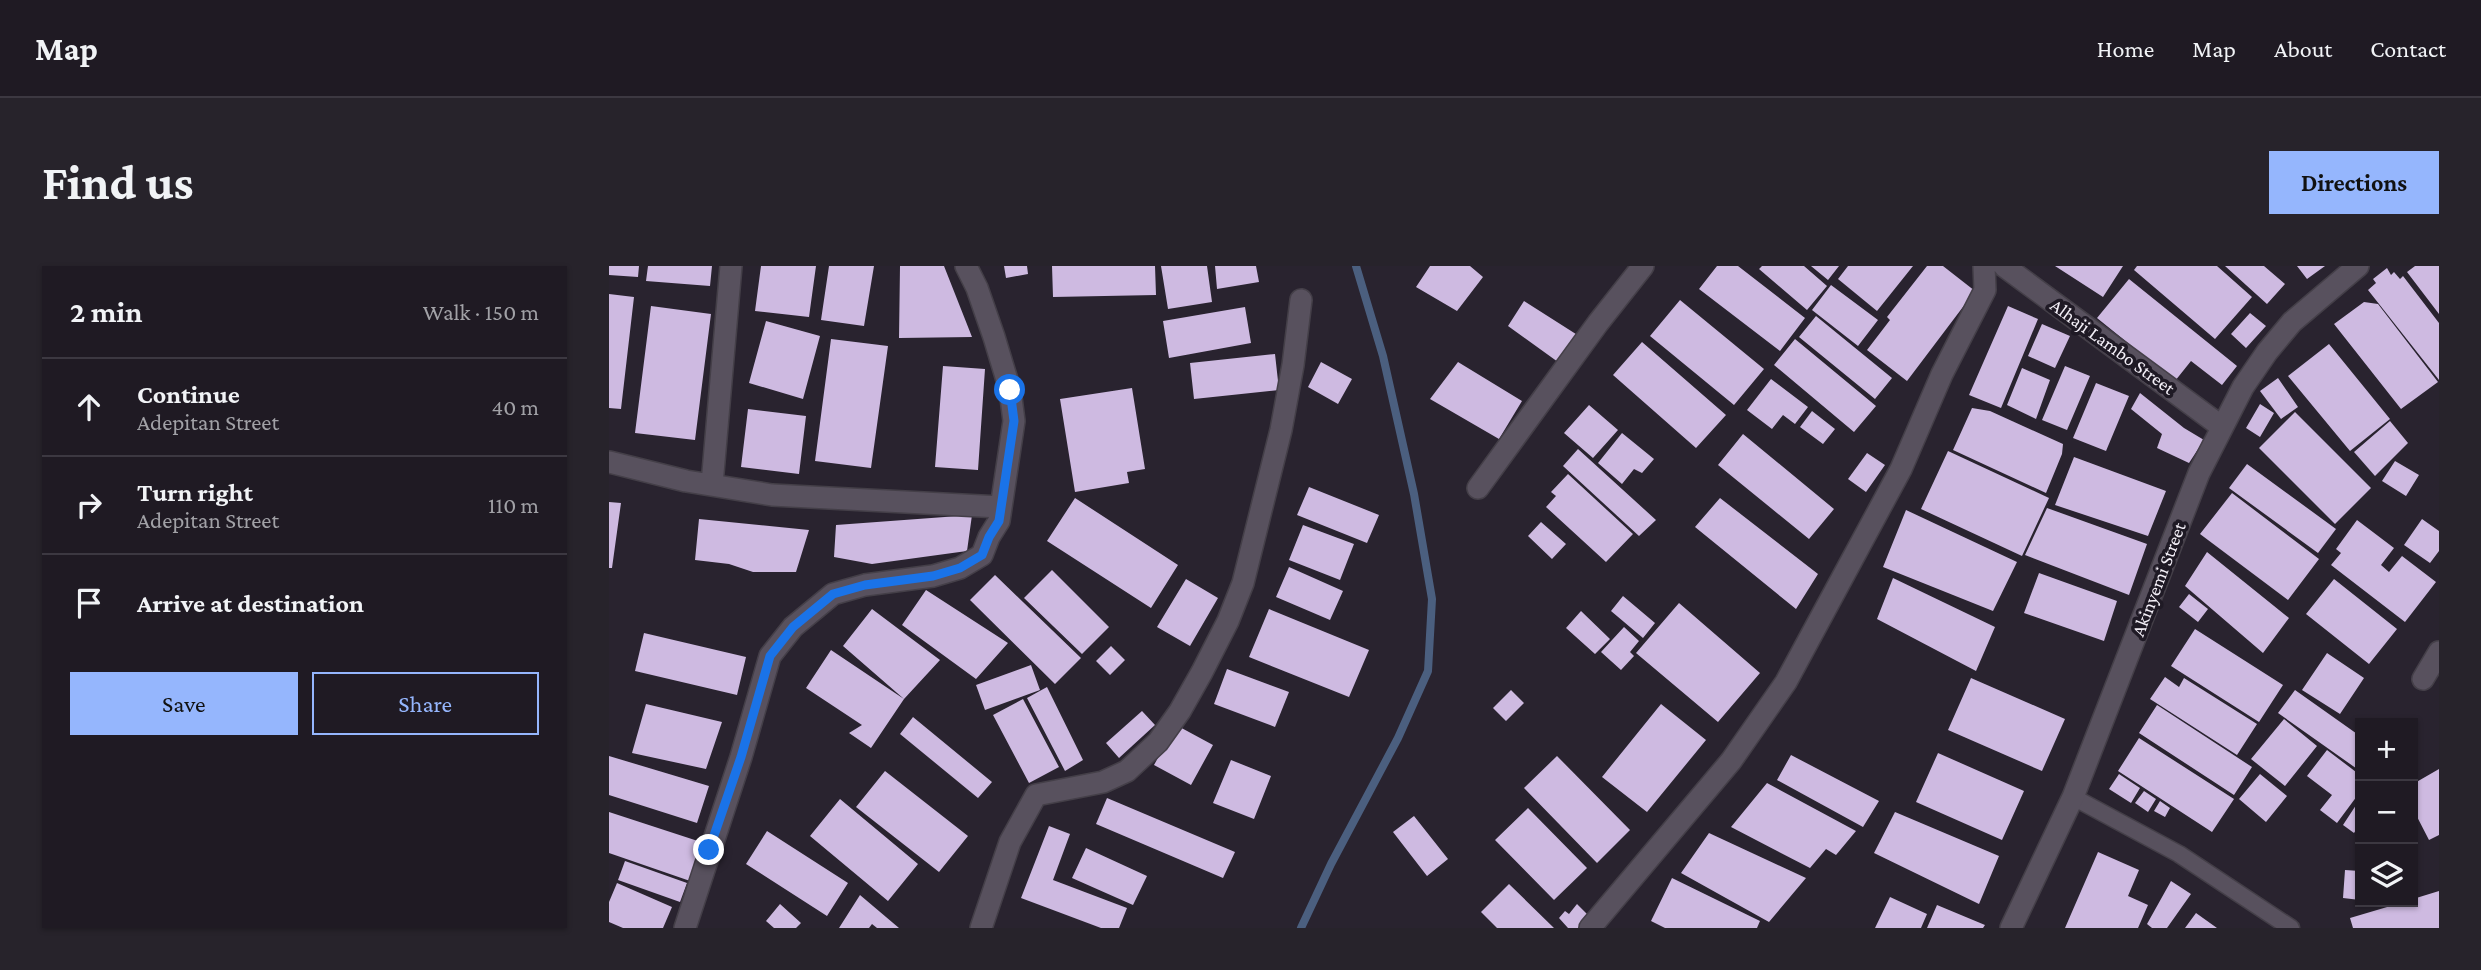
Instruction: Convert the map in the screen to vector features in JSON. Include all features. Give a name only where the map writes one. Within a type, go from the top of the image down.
[{"type":"street","points":[[712,484],[731,266]]},
{"type":"street","points":[[685,928],[741,757],[770,656],[793,627],[833,594],[865,585],[933,576],[960,568],[982,555],[999,521],[1014,421],[1010,390],[977,288],[966,266]]},
{"type":"street","points":[[1478,488],[1598,323],[1643,266]]},
{"type":"street","points":[[1590,928],[1731,761],[1786,682],[1901,469],[1942,374],[1985,290],[1984,266]]},
{"type":"street","name":"Alhaji Lambo Street","points":[[2004,266],[2222,427]]},
{"type":"street","name":"Akinyemi Street","points":[[2011,928],[2073,797],[2199,473],[2222,427],[2243,387],[2292,322],[2358,266]]},
{"type":"street","points":[[981,928],[1010,842],[1036,795],[1103,782],[1126,771],[1152,750],[1180,711],[1228,621],[1243,583],[1281,430],[1301,300]]},
{"type":"street","points":[[609,462],[686,481],[772,495],[1000,507]]},
{"type":"street","points":[[2423,679],[2439,652]]},
{"type":"lane","points":[[2073,797],[2179,854],[2291,928]]},
{"type":"building","points":[[609,266],[639,266],[638,277],[609,275]]},
{"type":"building","points":[[648,266],[712,266],[710,286],[646,281]]},
{"type":"building","points":[[761,266],[816,266],[809,317],[755,311]]},
{"type":"building","points":[[829,266],[874,266],[864,326],[821,320]]},
{"type":"building","points":[[900,266],[944,266],[972,337],[899,338]]},
{"type":"building","points":[[1004,266],[1027,266],[1028,274],[1006,278]]},
{"type":"building","points":[[1052,266],[1155,266],[1156,295],[1053,297]]},
{"type":"building","points":[[1161,266],[1207,266],[1212,302],[1168,309]]},
{"type":"building","points":[[1215,266],[1256,266],[1259,282],[1217,289]]},
{"type":"building","points":[[1430,266],[1470,266],[1483,277],[1457,311],[1416,287]]},
{"type":"building","points":[[1717,266],[1738,266],[1805,318],[1780,351],[1699,289]]},
{"type":"building","points":[[1762,266],[1804,266],[1827,286],[1807,310],[1759,269]]},
{"type":"building","points":[[1811,266],[1839,266],[1828,280]]},
{"type":"building","points":[[1848,266],[1913,266],[1877,311],[1838,279]]},
{"type":"building","points":[[1927,266],[1943,266],[1975,291],[1907,381],[1867,350],[1890,320],[1887,317]]},
{"type":"building","points":[[2055,266],[2123,266],[2103,297]]},
{"type":"building","points":[[2137,266],[2217,266],[2252,297],[2215,339],[2134,270]]},
{"type":"building","points":[[2225,266],[2264,266],[2285,284],[2267,304]]},
{"type":"building","points":[[2297,266],[2325,266],[2307,279]]},
{"type":"building","points":[[2415,266],[2439,266],[2439,314],[2407,272]]},
{"type":"building","points":[[2387,268],[2391,275],[2394,272],[2400,279],[2403,276],[2439,323],[2439,380],[2368,290],[2376,283],[2373,279]]},
{"type":"building","points":[[2129,279],[2237,366],[2222,385],[2191,361],[2175,381],[2097,318]]},
{"type":"building","points":[[1831,285],[1878,320],[1858,346],[1812,310]]},
{"type":"building","points":[[609,294],[634,297],[621,409],[609,408]]},
{"type":"building","points":[[1680,300],[1764,369],[1734,405],[1650,336]]},
{"type":"building","points":[[1524,301],[1579,336],[1558,362],[1508,326]]},
{"type":"building","points":[[2364,302],[2378,304],[2438,382],[2401,409],[2334,324]]},
{"type":"building","points":[[651,306],[711,314],[695,440],[635,433]]},
{"type":"building","points":[[2008,306],[2038,319],[2001,408],[1969,395]]},
{"type":"building","points":[[1245,307],[1251,343],[1169,358],[1163,321]]},
{"type":"building","points":[[2250,313],[2266,326],[2246,348],[2231,334]]},
{"type":"building","points":[[1816,316],[1892,378],[1875,399],[1799,337]]},
{"type":"building","points":[[766,321],[820,336],[803,399],[749,383]]},
{"type":"building","points":[[2042,324],[2070,336],[2055,368],[2028,356]]},
{"type":"building","points":[[831,339],[888,346],[871,468],[815,461]]},
{"type":"building","points":[[1795,339],[1876,406],[1854,432],[1774,365]]},
{"type":"building","points":[[1642,342],[1726,415],[1696,448],[1613,375]]},
{"type":"building","points":[[2329,344],[2390,419],[2350,451],[2288,376]]},
{"type":"building","points":[[1275,354],[1279,390],[1194,399],[1190,363]]},
{"type":"building","points":[[1321,362],[1352,379],[1338,404],[1308,387]]},
{"type":"building","points":[[1458,362],[1522,401],[1499,439],[1430,399]]},
{"type":"building","points":[[943,366],[985,369],[978,470],[935,467]]},
{"type":"building","points":[[2065,366],[2090,376],[2067,430],[2042,420]]},
{"type":"building","points":[[2022,368],[2050,380],[2036,419],[2007,405]]},
{"type":"building","points":[[2278,378],[2298,407],[2281,419],[2260,391]]},
{"type":"building","points":[[1771,379],[1808,407],[1795,424],[1783,415],[1772,429],[1747,410]]},
{"type":"building","points":[[2096,383],[2129,396],[2106,451],[2073,438]]},
{"type":"building","points":[[1132,388],[1145,469],[1127,472],[1129,483],[1075,492],[1060,399]]},
{"type":"building","points":[[2140,393],[2184,428],[2204,440],[2189,463],[2157,448],[2162,434],[2131,409]]},
{"type":"building","points":[[2260,404],[2274,413],[2260,437],[2246,428]]},
{"type":"building","points":[[1589,405],[1618,430],[1593,458],[1564,433]]},
{"type":"building","points":[[1972,408],[1990,411],[2063,444],[2062,454],[2046,493],[1953,450]]},
{"type":"building","points":[[748,409],[806,416],[799,474],[741,467]]},
{"type":"building","points":[[1812,411],[1835,429],[1823,444],[1800,427]]},
{"type":"building","points":[[2295,412],[2371,488],[2335,524],[2259,448]]},
{"type":"building","points":[[2390,421],[2408,443],[2375,476],[2354,452]]},
{"type":"building","points":[[1622,433],[1654,459],[1642,473],[1634,469],[1622,484],[1598,463]]},
{"type":"building","points":[[1743,434],[1834,509],[1809,539],[1718,465]]},
{"type":"building","points":[[1578,449],[1656,520],[1639,536],[1563,466]]},
{"type":"building","points":[[1948,451],[2049,498],[2022,556],[1921,509]]},
{"type":"building","points":[[1867,453],[1885,465],[1866,492],[1848,479]]},
{"type":"building","points":[[2074,457],[2166,491],[2148,536],[2055,505]]},
{"type":"building","points":[[2395,461],[2419,475],[2406,496],[2382,481]]},
{"type":"building","points":[[2247,464],[2336,529],[2318,553],[2229,488]]},
{"type":"building","points":[[1568,474],[1633,534],[1606,562],[1546,507],[1556,496],[1551,492]]},
{"type":"building","points":[[1309,487],[1379,515],[1367,543],[1297,515]]},
{"type":"building","points":[[2232,493],[2319,559],[2288,600],[2200,534]]},
{"type":"building","points":[[1075,498],[1178,565],[1151,608],[1047,541]]},
{"type":"building","points":[[1720,498],[1818,574],[1796,609],[1695,527]]},
{"type":"building","points":[[609,502],[621,503],[612,568],[609,568]]},
{"type":"building","points":[[2047,508],[2147,544],[2129,595],[2025,555]]},
{"type":"building","points":[[1906,510],[2017,562],[1993,611],[1883,567]]},
{"type":"building","points":[[972,515],[967,551],[872,564],[834,557],[836,525]]},
{"type":"building","points":[[699,519],[809,530],[796,572],[753,572],[729,564],[695,560]]},
{"type":"building","points":[[2422,519],[2439,531],[2439,551],[2430,563],[2404,545]]},
{"type":"building","points":[[2357,520],[2394,548],[2381,565],[2389,572],[2402,556],[2436,582],[2405,622],[2331,565],[2341,553],[2336,549]]},
{"type":"building","points":[[1541,522],[1566,544],[1552,559],[1528,536]]},
{"type":"building","points":[[1303,525],[1354,544],[1340,580],[1289,560]]},
{"type":"building","points":[[2207,552],[2289,618],[2263,653],[2185,586]]},
{"type":"building","points":[[1289,567],[1343,591],[1330,620],[1276,597]]},
{"type":"building","points":[[1052,570],[1109,627],[1082,654],[1024,598]]},
{"type":"building","points":[[2039,573],[2117,601],[2104,641],[2024,613]]},
{"type":"building","points":[[995,575],[1081,658],[1055,684],[970,600]]},
{"type":"building","points":[[1893,578],[1995,627],[1976,671],[1877,619]]},
{"type":"building","points":[[1186,579],[1218,598],[1190,646],[1157,627]]},
{"type":"building","points":[[2334,579],[2397,629],[2369,664],[2306,614]]},
{"type":"building","points":[[926,590],[1008,643],[976,679],[902,625]]},
{"type":"building","points":[[2189,594],[2208,609],[2198,622],[2179,607]]},
{"type":"building","points":[[1623,596],[1655,623],[1643,638],[1611,611]]},
{"type":"building","points":[[1679,603],[1760,673],[1718,722],[1636,653]]},
{"type":"building","points":[[872,609],[940,660],[904,699],[843,646]]},
{"type":"building","points":[[1269,609],[1369,650],[1349,697],[1249,657]]},
{"type":"building","points":[[1581,611],[1610,639],[1595,654],[1566,628]]},
{"type":"building","points":[[1624,627],[1639,641],[1630,652],[1634,656],[1621,670],[1601,652]]},
{"type":"building","points":[[2195,629],[2283,685],[2259,722],[2171,666]]},
{"type":"building","points":[[644,633],[746,657],[737,695],[635,671]]},
{"type":"building","points":[[1111,646],[1125,660],[1110,675],[1096,661]]},
{"type":"building","points":[[831,650],[904,699],[871,748],[849,733],[862,725],[806,688]]},
{"type":"building","points":[[2327,653],[2364,678],[2340,714],[2302,690]]},
{"type":"building","points":[[1031,665],[1040,690],[985,710],[976,685]]},
{"type":"building","points":[[1227,669],[1289,692],[1275,727],[1214,704]]},
{"type":"building","points":[[2165,677],[2179,687],[2184,678],[2257,724],[2237,755],[2150,699]]},
{"type":"building","points":[[1971,678],[2065,719],[2042,771],[1948,730]]},
{"type":"building","points":[[1047,687],[1083,760],[1065,771],[1027,698]]},
{"type":"building","points":[[1511,690],[1524,703],[1506,721],[1493,708]]},
{"type":"building","points":[[2295,690],[2355,732],[2355,767],[2278,713]]},
{"type":"building","points":[[1023,699],[1059,767],[1029,783],[993,715]]},
{"type":"building","points":[[646,704],[722,722],[706,769],[632,753]]},
{"type":"building","points":[[1661,704],[1706,740],[1647,812],[1602,777]]},
{"type":"building","points":[[2157,705],[2252,767],[2234,795],[2139,733]]},
{"type":"building","points":[[1142,711],[1155,725],[1119,758],[1106,743]]},
{"type":"building","points":[[913,717],[992,782],[978,798],[900,734]]},
{"type":"building","points":[[2284,719],[2317,746],[2285,786],[2251,759]]},
{"type":"building","points":[[1176,725],[1213,745],[1191,785],[1154,765]]},
{"type":"building","points":[[2139,738],[2234,799],[2212,832],[2118,771]]},
{"type":"building","points":[[2327,750],[2355,771],[2355,799],[2337,823],[2320,810],[2332,795],[2307,776]]},
{"type":"building","points":[[1938,753],[2024,791],[2002,840],[1916,802]]},
{"type":"building","points":[[1791,755],[1879,801],[1863,827],[1777,780]]},
{"type":"building","points":[[609,756],[709,786],[697,823],[609,795]]},
{"type":"building","points":[[1557,756],[1630,830],[1597,863],[1524,788]]},
{"type":"building","points":[[1231,760],[1271,776],[1254,819],[1213,803]]},
{"type":"building","points":[[2439,769],[2439,835],[2429,840],[2418,819],[2418,781]]},
{"type":"building","points":[[885,771],[968,836],[939,872],[856,807]]},
{"type":"building","points":[[2119,774],[2140,788],[2131,803],[2109,789]]},
{"type":"building","points":[[2260,774],[2287,796],[2266,822],[2239,799]]},
{"type":"building","points":[[1767,783],[1856,831],[1836,855],[1826,849],[1810,868],[1731,827]]},
{"type":"building","points":[[2144,791],[2156,799],[2148,812],[2135,803]]},
{"type":"building","points":[[1107,798],[1235,852],[1223,878],[1096,824]]},
{"type":"building","points":[[840,799],[918,864],[888,901],[810,836]]},
{"type":"building","points":[[2160,801],[2170,808],[2165,817],[2154,811]]},
{"type":"building","points":[[2355,807],[2354,833],[2343,825]]},
{"type":"building","points":[[1528,808],[1587,868],[1554,900],[1495,840]]},
{"type":"building","points":[[609,812],[704,843],[693,882],[609,853]]},
{"type":"building","points":[[1895,812],[1999,856],[1979,904],[1874,853]]},
{"type":"building","points":[[1414,816],[1448,859],[1427,876],[1393,832]]},
{"type":"building","points":[[1049,826],[1070,834],[1053,880],[1127,908],[1119,928],[1101,928],[1021,898]]},
{"type":"building","points":[[767,831],[848,883],[827,916],[746,864]]},
{"type":"building","points":[[1709,833],[1806,878],[1769,922],[1681,873]]},
{"type":"building","points":[[1086,848],[1147,876],[1133,905],[1072,878]]},
{"type":"building","points":[[2098,852],[2139,870],[2128,896],[2148,905],[2138,928],[2065,928]]},
{"type":"building","points":[[625,861],[687,883],[680,902],[618,880]]},
{"type":"building","points":[[2345,870],[2355,871],[2355,899],[2343,898]]},
{"type":"building","points":[[1672,878],[1760,921],[1757,928],[1665,928],[1651,921]]},
{"type":"building","points":[[2171,881],[2191,894],[2167,928],[2152,928],[2147,924]]},
{"type":"building","points":[[617,883],[672,907],[663,928],[623,928],[609,922],[609,902]]},
{"type":"building","points":[[1509,884],[1554,928],[1497,928],[1481,912]]},
{"type":"building","points":[[2439,891],[2439,928],[2353,928],[2350,918],[2387,907],[2418,907],[2418,897]]},
{"type":"building","points":[[860,895],[899,928],[877,928],[872,924],[869,928],[839,928]]},
{"type":"building","points":[[1890,897],[1927,914],[1921,928],[1875,928]]},
{"type":"building","points":[[780,904],[801,923],[796,928],[774,928],[766,921]]},
{"type":"building","points":[[1577,904],[1590,917],[1580,928],[1568,928],[1559,918],[1565,911],[1569,914]]},
{"type":"building","points":[[1937,905],[1985,925],[1983,928],[1927,928]]},
{"type":"building","points":[[2196,913],[2217,928],[2185,928]]},
{"type":"waterway","points":[[1301,928],[1331,864],[1398,738],[1428,671],[1432,599],[1414,494],[1383,356],[1356,266]]},
{"type":"route","points":[[709,850],[741,757],[770,656],[793,627],[833,594],[865,585],[933,576],[960,568],[982,555],[999,521],[1014,421],[1010,390]]}]
